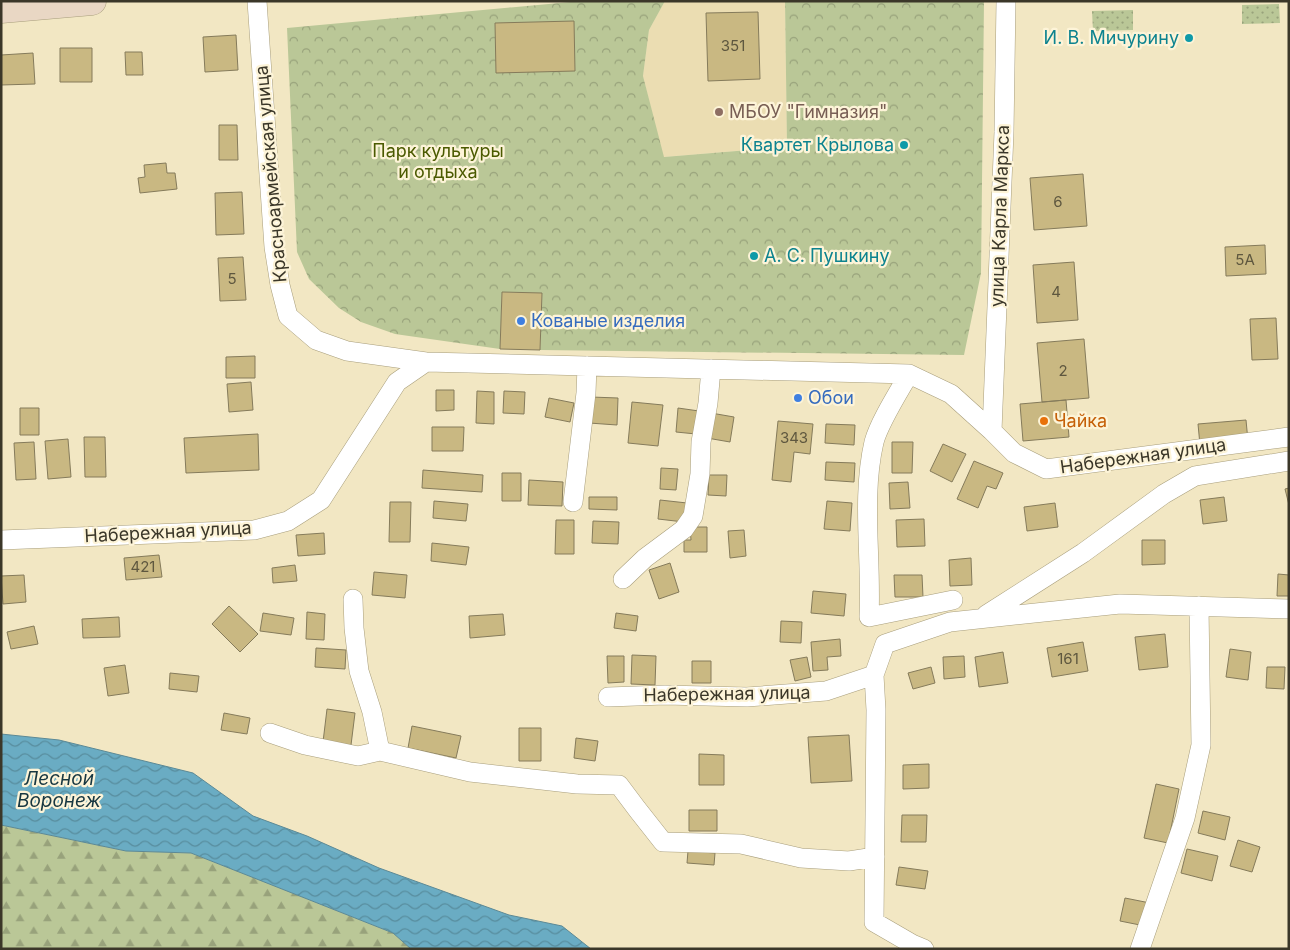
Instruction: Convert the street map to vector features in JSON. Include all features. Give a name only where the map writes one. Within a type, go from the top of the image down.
[{"type":"main road","points":[[1,9],[92,1]]},
{"type":"street","name":"Красноармейская улица","points":[[256,1],[274,247],[288,316],[316,340],[347,352],[426,362]]},
{"type":"street","name":"улица Карла Маркса","points":[[992,431],[1004,132],[1006,1]]},
{"type":"street","name":"Набережная улица","points":[[1,540],[254,530],[288,521],[320,500],[397,382],[426,362],[909,374],[951,394],[1014,454],[1046,469],[1289,436]]},
{"type":"street","points":[[573,502],[586,393],[587,366]]},
{"type":"street","points":[[623,579],[645,558],[684,529],[693,516],[700,474],[701,442],[708,403],[711,369]]},
{"type":"street","points":[[909,374],[875,440],[867,484],[870,571],[869,617],[953,600]]},
{"type":"street","name":"Набережная улица","points":[[982,618],[1083,553],[1164,494],[1194,476],[1289,461]]},
{"type":"street","points":[[353,599],[359,671],[372,712],[380,751]]},
{"type":"street","name":"Набережная улица","points":[[924,949],[874,922],[876,710],[874,675],[885,644],[950,622],[1120,604],[1289,609]]},
{"type":"street","points":[[1140,949],[1186,818],[1201,745],[1199,606]]},
{"type":"street","name":"Набережная улица","points":[[608,697],[665,695],[747,697],[826,691],[874,675]]},
{"type":"street","points":[[270,733],[305,745],[358,756],[380,751],[470,772],[577,784],[619,785],[663,842],[741,844],[801,858],[849,861],[875,857]]},
{"type":"shaded area","name":"МБОУ \"Гимназия\"","points":[[665,1],[785,1],[787,147],[663,157],[643,76],[649,30]]},
{"type":"green space","name":"Парк культуры и отдыха","points":[[581,1],[665,1],[649,30],[643,76],[664,157],[787,147],[785,1],[984,1],[981,273],[964,355],[540,350],[542,294],[502,292],[500,349],[395,334],[361,322],[339,308],[309,279],[297,252],[287,28]]},
{"type":"green space","points":[[1279,4],[1280,23],[1242,24],[1242,5]]},
{"type":"green space","points":[[1133,10],[1133,30],[1093,31],[1092,11]]},
{"type":"green space","points":[[1,825],[126,851],[191,853],[393,933],[411,949],[1,949]]},
{"type":"water","name":"Лесной Воронеж","points":[[1,734],[59,740],[193,773],[253,816],[307,836],[379,868],[509,915],[562,926],[591,949],[411,949],[393,933],[191,853],[126,851],[1,825]]},
{"type":"building","name":"МБОУ \"Гимназия\"","points":[[758,12],[760,79],[708,81],[706,13]]},
{"type":"building","points":[[574,21],[575,71],[496,73],[495,23]]},
{"type":"building","points":[[236,35],[238,70],[205,72],[203,37]]},
{"type":"building","points":[[60,48],[92,48],[92,82],[60,82]]},
{"type":"building","points":[[125,52],[142,52],[143,75],[126,75]]},
{"type":"building","points":[[33,53],[35,84],[1,85],[1,55]]},
{"type":"building","points":[[219,125],[237,125],[238,160],[219,160]]},
{"type":"building","points":[[166,163],[167,173],[175,173],[177,189],[140,193],[138,178],[145,177],[144,165]]},
{"type":"building","points":[[1083,174],[1087,226],[1034,230],[1030,178]]},
{"type":"building","points":[[242,192],[244,234],[216,235],[215,193]]},
{"type":"building","points":[[1265,245],[1266,274],[1226,276],[1225,247]]},
{"type":"building","points":[[243,257],[246,300],[220,301],[218,258]]},
{"type":"building","points":[[1074,262],[1078,320],[1037,323],[1033,265]]},
{"type":"building","name":"Кованые изделия","points":[[502,292],[542,293],[540,350],[500,349]]},
{"type":"building","points":[[1276,318],[1278,359],[1252,360],[1250,319]]},
{"type":"building","points":[[1084,339],[1089,398],[1042,402],[1037,343]]},
{"type":"building","points":[[255,356],[255,378],[226,378],[226,357]]},
{"type":"building","points":[[251,382],[253,410],[229,412],[227,384]]},
{"type":"building","points":[[436,390],[454,390],[454,410],[436,411]]},
{"type":"building","points":[[477,391],[494,392],[494,424],[476,423]]},
{"type":"building","points":[[504,391],[525,392],[524,414],[503,413]]},
{"type":"building","points":[[591,397],[618,398],[617,425],[589,423]]},
{"type":"building","points":[[549,398],[574,403],[570,422],[545,417]]},
{"type":"building","name":"Чайка","points":[[1066,400],[1069,437],[1023,441],[1020,404]]},
{"type":"building","points":[[632,402],[663,405],[658,446],[628,443]]},
{"type":"building","points":[[20,408],[39,408],[39,435],[20,435]]},
{"type":"building","points":[[678,408],[699,411],[696,434],[676,432]]},
{"type":"building","points":[[711,413],[734,417],[730,442],[707,438]]},
{"type":"building","points":[[1246,420],[1248,441],[1200,445],[1198,424]]},
{"type":"building","points":[[778,421],[813,424],[810,454],[794,452],[791,482],[772,480]]},
{"type":"building","points":[[826,424],[855,425],[854,445],[825,443]]},
{"type":"building","points":[[432,427],[464,427],[463,451],[432,451]]},
{"type":"building","points":[[258,434],[259,470],[186,473],[184,438]]},
{"type":"building","points":[[84,437],[105,437],[106,477],[85,477]]},
{"type":"building","points":[[68,439],[71,477],[48,479],[45,441]]},
{"type":"building","points":[[34,442],[36,479],[16,480],[14,443]]},
{"type":"building","points":[[892,442],[913,442],[912,473],[892,473]]},
{"type":"building","points":[[943,444],[966,454],[952,482],[930,471]]},
{"type":"building","points":[[974,461],[1003,473],[996,489],[987,486],[978,508],[957,499]]},
{"type":"building","points":[[826,462],[855,463],[854,482],[825,480]]},
{"type":"building","points":[[661,468],[678,469],[676,490],[660,489]]},
{"type":"building","points":[[423,470],[483,475],[482,492],[422,488]]},
{"type":"building","points":[[502,473],[521,473],[521,501],[502,501]]},
{"type":"building","points":[[709,475],[727,475],[726,496],[708,495]]},
{"type":"building","points":[[529,480],[563,482],[562,506],[528,505]]},
{"type":"building","points":[[908,482],[910,508],[890,509],[889,483]]},
{"type":"building","points":[[1289,488],[1289,505],[1285,489]]},
{"type":"building","points":[[589,497],[617,497],[617,510],[589,509]]},
{"type":"building","points":[[1224,497],[1227,521],[1203,524],[1200,500]]},
{"type":"building","points":[[660,500],[687,503],[684,522],[658,519]]},
{"type":"building","points":[[434,501],[468,504],[466,521],[433,518]]},
{"type":"building","points":[[827,501],[852,503],[850,531],[824,529]]},
{"type":"building","points":[[390,502],[411,502],[410,542],[389,542]]},
{"type":"building","points":[[1055,503],[1058,527],[1027,531],[1024,507]]},
{"type":"building","points":[[924,519],[925,546],[897,547],[896,520]]},
{"type":"building","points":[[556,520],[574,520],[574,554],[555,554]]},
{"type":"building","points":[[593,521],[619,522],[618,544],[592,543]]},
{"type":"building","points":[[690,527],[707,527],[707,552],[684,552],[684,540],[691,540]]},
{"type":"building","points":[[744,530],[746,556],[730,558],[728,531]]},
{"type":"building","points":[[324,533],[325,554],[298,556],[296,535]]},
{"type":"building","points":[[1142,540],[1165,540],[1165,564],[1142,565]]},
{"type":"building","points":[[432,543],[469,547],[466,565],[431,561]]},
{"type":"building","points":[[159,555],[162,577],[126,580],[124,558]]},
{"type":"building","points":[[971,558],[972,585],[950,586],[949,560]]},
{"type":"building","points":[[670,563],[679,592],[659,599],[649,570]]},
{"type":"building","points":[[295,565],[297,581],[273,583],[272,568]]},
{"type":"building","points":[[374,572],[407,575],[405,598],[372,595]]},
{"type":"building","points":[[1278,574],[1289,575],[1289,596],[1277,596]]},
{"type":"building","points":[[24,575],[26,602],[3,604],[1,576]]},
{"type":"building","points":[[894,575],[922,575],[923,597],[895,597]]},
{"type":"building","points":[[813,591],[846,594],[844,616],[811,613]]},
{"type":"building","points":[[229,606],[258,634],[240,652],[212,624]]},
{"type":"building","points":[[307,612],[325,614],[324,640],[306,639]]},
{"type":"building","points":[[263,613],[294,618],[291,635],[260,631]]},
{"type":"building","points":[[616,613],[638,616],[636,631],[614,628]]},
{"type":"building","points":[[503,614],[505,635],[470,638],[469,616]]},
{"type":"building","points":[[119,617],[120,637],[83,638],[82,619]]},
{"type":"building","points":[[781,621],[802,622],[801,643],[780,642]]},
{"type":"building","points":[[34,626],[38,644],[11,649],[7,632]]},
{"type":"building","points":[[1165,634],[1168,667],[1139,670],[1135,637]]},
{"type":"building","points":[[840,639],[841,656],[827,657],[828,670],[813,671],[811,642]]},
{"type":"building","points":[[1083,642],[1088,671],[1052,677],[1047,648]]},
{"type":"building","points":[[316,648],[346,650],[345,669],[315,667]]},
{"type":"building","points":[[1230,649],[1251,652],[1248,680],[1226,677]]},
{"type":"building","points":[[1003,652],[1008,683],[979,687],[975,657]]},
{"type":"building","points":[[632,655],[656,656],[655,685],[631,684]]},
{"type":"building","points":[[607,656],[624,656],[624,682],[608,683]]},
{"type":"building","points":[[964,656],[965,677],[944,679],[943,657]]},
{"type":"building","points":[[807,657],[811,677],[795,681],[790,660]]},
{"type":"building","points":[[692,661],[711,661],[711,683],[692,683]]},
{"type":"building","points":[[125,665],[129,693],[108,696],[104,668]]},
{"type":"building","points":[[931,667],[935,683],[913,689],[908,673]]},
{"type":"building","points":[[1267,667],[1285,667],[1284,689],[1266,688]]},
{"type":"building","points":[[170,673],[199,676],[197,692],[169,689]]},
{"type":"building","points":[[327,709],[355,713],[351,745],[323,742]]},
{"type":"building","points":[[224,713],[250,718],[247,734],[221,730]]},
{"type":"building","points":[[412,726],[461,736],[456,758],[408,748]]},
{"type":"building","points":[[519,728],[541,728],[541,761],[519,761]]},
{"type":"building","points":[[849,735],[852,781],[811,783],[808,737]]},
{"type":"building","points":[[576,738],[598,741],[595,761],[574,758]]},
{"type":"building","points":[[699,754],[724,755],[724,785],[699,785]]},
{"type":"building","points":[[929,764],[929,788],[903,789],[903,765]]},
{"type":"building","points":[[1156,784],[1179,789],[1168,843],[1144,838]]},
{"type":"building","points":[[689,810],[717,810],[717,831],[689,831]]},
{"type":"building","points":[[1203,811],[1230,817],[1225,840],[1198,833]]},
{"type":"building","points":[[902,815],[927,815],[926,842],[901,842]]},
{"type":"building","points":[[1238,840],[1260,847],[1252,872],[1230,866]]},
{"type":"building","points":[[1187,849],[1218,856],[1212,881],[1181,873]]},
{"type":"building","points":[[688,851],[715,853],[714,865],[687,863]]},
{"type":"building","points":[[899,867],[928,871],[925,889],[896,885]]},
{"type":"building","points":[[1125,898],[1150,903],[1145,926],[1120,921]]},
{"type":"place","name":"И. В. Мичурину","points":[[1189,38]]},
{"type":"place","name":"МБОУ \"Гимназия\"","points":[[719,112]]},
{"type":"place","name":"Квартет Крылова","points":[[904,145]]},
{"type":"place","name":"А. С. Пушкину","points":[[754,256]]},
{"type":"place","name":"Кованые изделия","points":[[521,321]]},
{"type":"place","name":"Обои","points":[[798,398]]},
{"type":"place","name":"Чайка","points":[[1044,421]]}]
